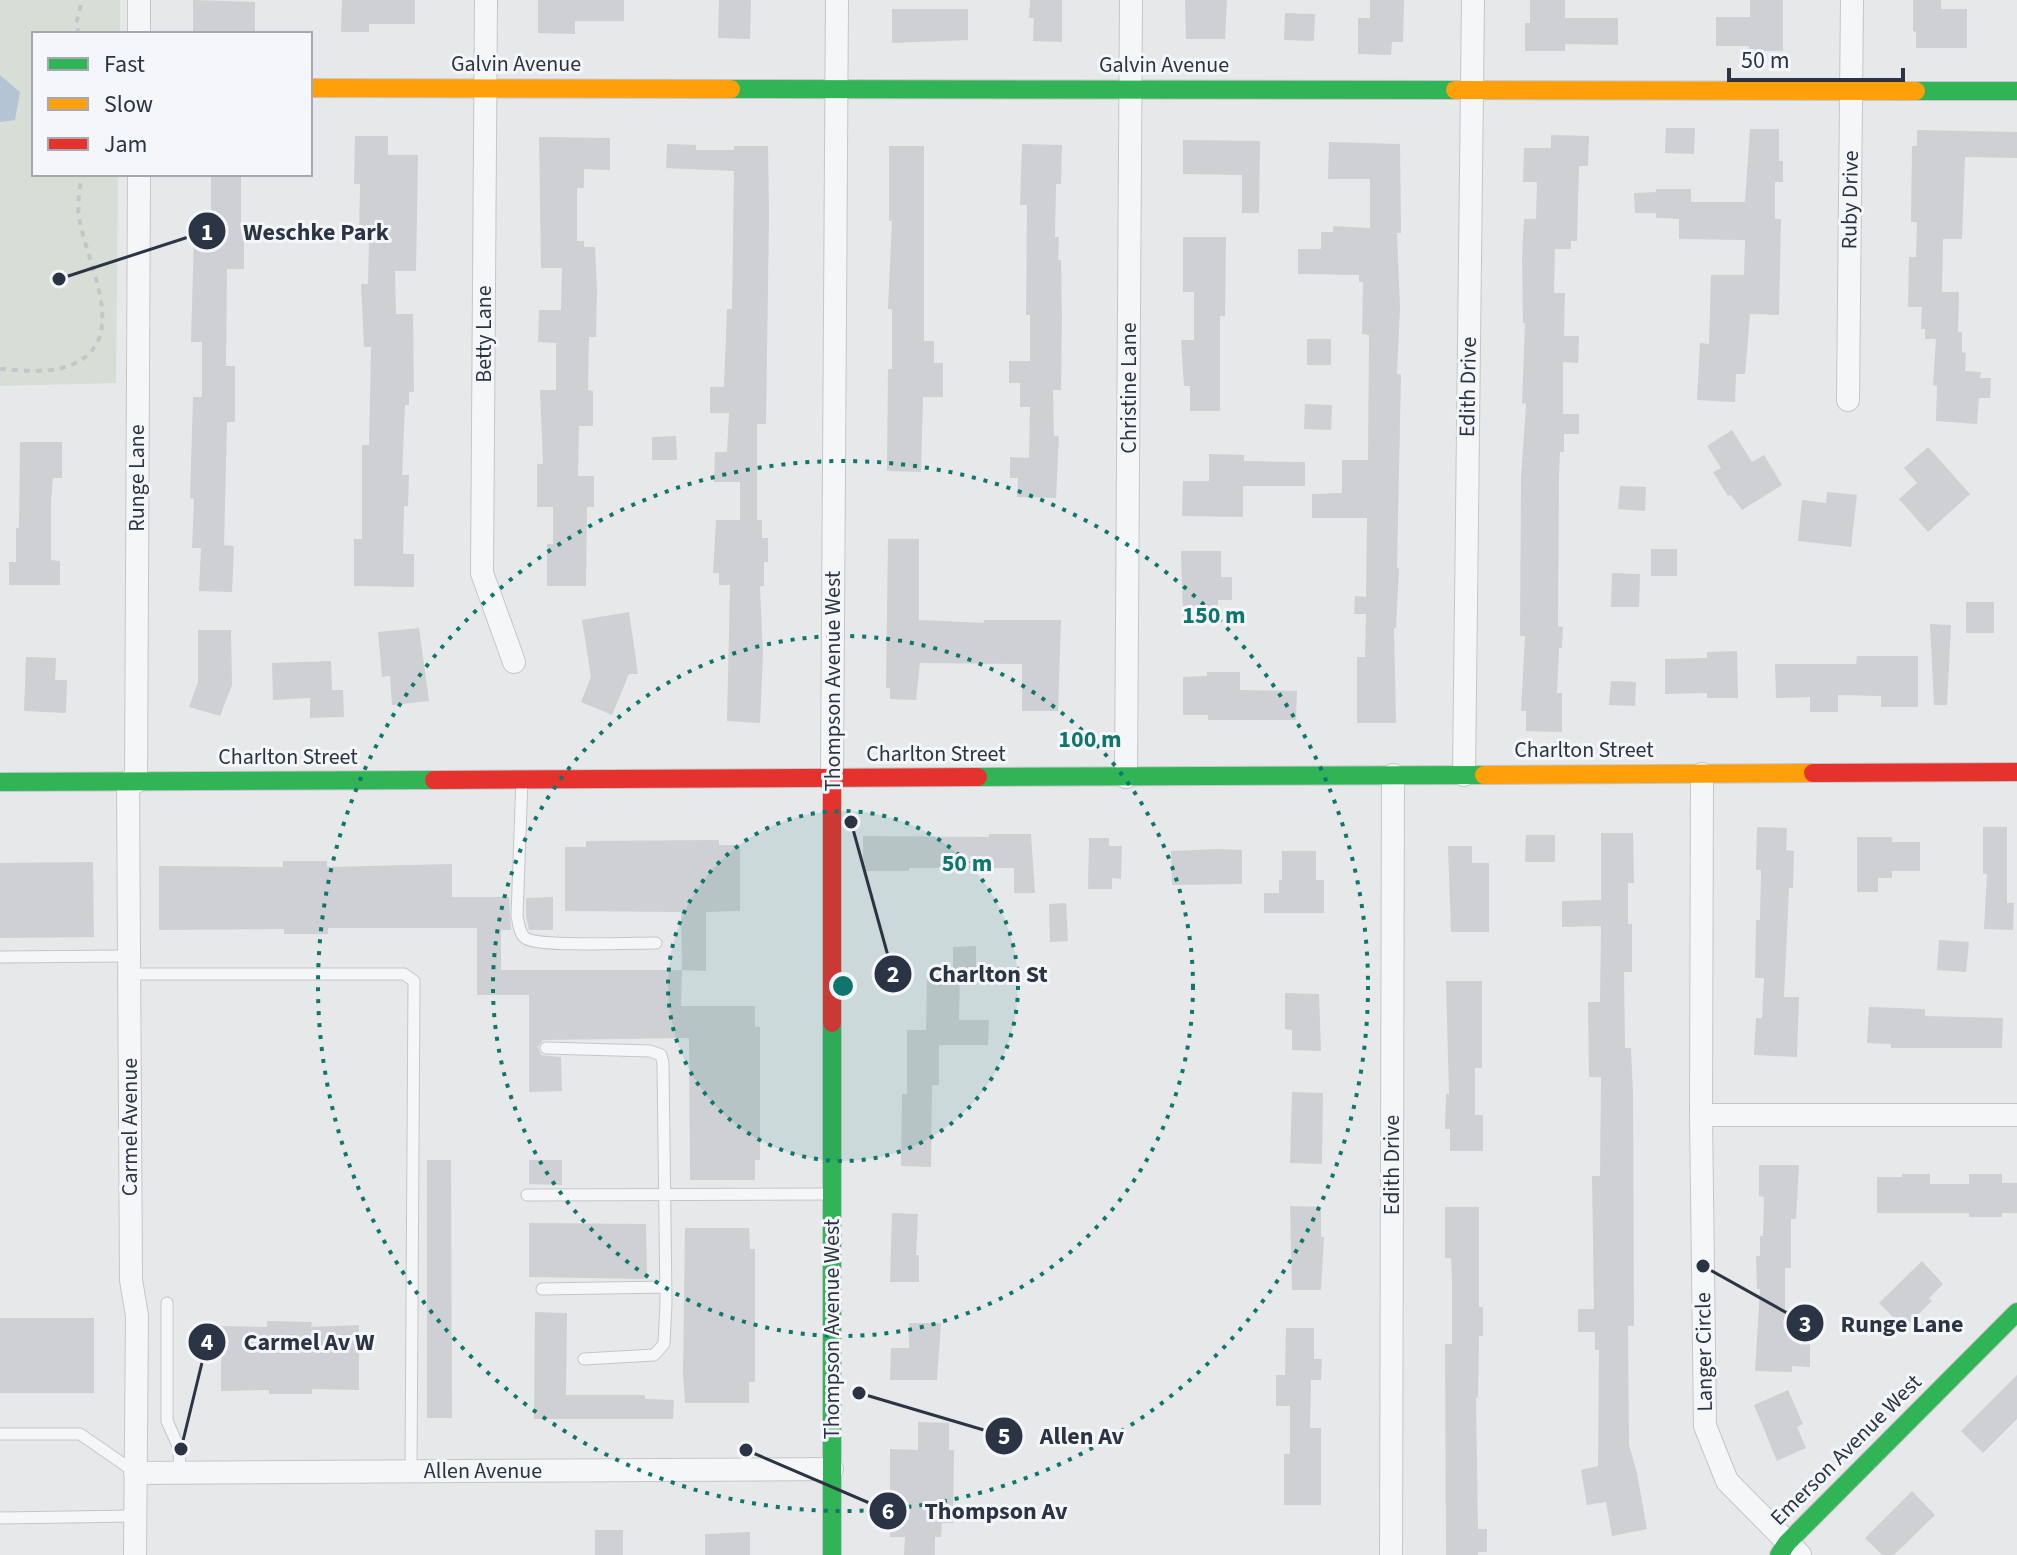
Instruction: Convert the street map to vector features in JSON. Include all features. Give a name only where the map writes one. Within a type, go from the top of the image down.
[{"type":"street","points":[[139,0],[139,32]]},
{"type":"street","name":"Betty Lane","points":[[486,0],[482,573],[514,662]]},
{"type":"street","name":"Thompson Avenue West","points":[[832,1555],[832,778],[837,0]]},
{"type":"street","name":"Christine Lane","points":[[1126,777],[1131,0]]},
{"type":"street","name":"Edith Drive","points":[[1464,775],[1473,0]]},
{"type":"street","name":"Ruby Drive","points":[[1848,400],[1852,0]]},
{"type":"street","name":"Galvin Avenue","points":[[312,88],[2017,91]]},
{"type":"street","name":"Runge Lane","points":[[132,782],[139,176]]},
{"type":"street","name":"Charlton Street","points":[[0,782],[2017,772]]},
{"type":"street","name":"Langer Circle","points":[[1702,774],[1701,1115],[1705,1426],[1727,1481],[1789,1551]]},
{"type":"street","name":"Edith Drive","points":[[1391,1555],[1393,775]]},
{"type":"street","name":"Carmel Avenue","points":[[132,782],[129,965],[131,1280],[137,1316],[135,1555]]},
{"type":"street","points":[[1701,1115],[2017,1115]]},
{"type":"street","name":"Emerson Avenue West","points":[[1789,1551],[2017,1312]]},
{"type":"street","name":"Allen Avenue","points":[[135,1473],[832,1469]]},
{"type":"lane","points":[[522,779],[517,916],[521,932],[527,939],[549,943],[656,943]]},
{"type":"lane","points":[[0,957],[129,965],[404,974],[414,981],[411,1471]]},
{"type":"lane","points":[[546,1048],[650,1051],[661,1055],[663,1063],[664,1344],[654,1355],[584,1359]]},
{"type":"lane","points":[[527,1195],[832,1194]]},
{"type":"lane","points":[[542,1289],[666,1287]]},
{"type":"lane","points":[[167,1303],[167,1421],[179,1448],[180,1472]]},
{"type":"lane","points":[[0,1434],[80,1434],[135,1473]]},
{"type":"lane","points":[[0,1518],[135,1516]]},
{"type":"path","points":[[78,32],[76,25],[82,0]]},
{"type":"path","points":[[0,369],[59,369],[81,361],[93,348],[101,330],[101,295],[80,218],[82,176]]},
{"type":"shaded area","points":[[0,0],[120,0],[120,32],[32,32],[32,176],[118,176],[116,383],[0,386]]},
{"type":"water","points":[[0,75],[20,92],[15,120],[0,122]]},
{"type":"building","points":[[193,0],[255,2],[255,32],[193,32]]},
{"type":"building","points":[[342,0],[415,0],[415,24],[369,24],[369,32],[341,32]]},
{"type":"building","points":[[538,0],[624,0],[624,21],[575,21],[575,34],[538,33]]},
{"type":"building","points":[[719,0],[751,0],[750,39],[718,38]]},
{"type":"building","points":[[1030,0],[1062,0],[1062,42],[1033,41],[1034,18],[1029,18]]},
{"type":"building","points":[[1185,0],[1227,0],[1225,39],[1186,39]]},
{"type":"building","points":[[1370,0],[1404,0],[1403,42],[1392,42],[1391,55],[1358,54],[1358,18],[1370,18]]},
{"type":"building","points":[[1530,0],[1565,0],[1565,18],[1618,18],[1618,45],[1565,44],[1565,51],[1525,51],[1525,23],[1530,23]]},
{"type":"building","points":[[1750,0],[1783,0],[1783,51],[1749,51],[1749,46],[1716,46],[1716,17],[1750,17]]},
{"type":"building","points":[[1913,0],[1941,0],[1941,9],[1967,9],[1967,48],[1916,48]]},
{"type":"building","points":[[892,9],[968,9],[968,40],[892,43]]},
{"type":"building","points":[[1285,13],[1315,14],[1314,41],[1284,40]]},
{"type":"building","points":[[1666,128],[1695,128],[1694,154],[1665,153]]},
{"type":"building","points":[[1750,129],[1779,129],[1779,161],[1783,161],[1783,182],[1775,182],[1775,219],[1781,219],[1779,315],[1750,314],[1745,374],[1736,374],[1735,402],[1697,400],[1700,343],[1709,344],[1711,275],[1744,275],[1745,240],[1679,239],[1679,219],[1656,218],[1656,213],[1635,213],[1634,193],[1656,192],[1656,189],[1691,189],[1691,202],[1745,202]]},
{"type":"building","points":[[1917,130],[2017,132],[2017,158],[1965,157],[1962,239],[1943,239],[1942,292],[1959,292],[1958,332],[1962,332],[1962,352],[1966,353],[1965,371],[1981,372],[1980,378],[1991,378],[1990,398],[1979,398],[1977,424],[1936,421],[1937,386],[1933,385],[1936,339],[1925,339],[1925,329],[1921,329],[1922,307],[1908,307],[1909,257],[1916,257],[1917,222],[1911,222],[1912,146],[1917,146]]},
{"type":"building","points":[[1551,135],[1589,136],[1588,166],[1579,166],[1577,241],[1571,241],[1571,249],[1555,249],[1554,293],[1565,293],[1564,336],[1579,336],[1578,363],[1563,362],[1563,414],[1579,414],[1579,434],[1564,434],[1564,452],[1560,452],[1558,626],[1563,627],[1557,693],[1562,693],[1562,732],[1526,731],[1526,711],[1521,711],[1525,636],[1520,636],[1521,478],[1526,404],[1522,403],[1525,323],[1522,258],[1524,219],[1536,219],[1537,182],[1523,182],[1524,148],[1551,148]]},
{"type":"building","points":[[355,136],[388,136],[388,155],[418,155],[416,271],[395,271],[396,314],[413,314],[414,392],[409,392],[409,405],[405,405],[402,475],[409,475],[408,506],[404,506],[403,554],[414,554],[414,587],[354,586],[354,539],[362,539],[362,445],[369,445],[371,347],[364,347],[361,284],[368,284],[369,239],[359,239],[360,184],[354,184]]},
{"type":"building","points":[[539,137],[610,138],[610,170],[584,169],[584,188],[577,188],[577,241],[584,241],[584,247],[595,247],[597,291],[596,337],[589,337],[588,390],[593,391],[593,426],[579,426],[578,476],[594,476],[594,507],[587,507],[586,586],[547,586],[547,544],[553,544],[553,507],[537,507],[537,464],[543,464],[540,390],[556,390],[556,343],[538,342],[539,310],[561,310],[562,268],[541,268]]},
{"type":"building","points":[[1183,140],[1260,141],[1259,213],[1242,213],[1242,175],[1183,174]]},
{"type":"building","points":[[1329,142],[1400,144],[1401,233],[1397,233],[1400,307],[1397,374],[1401,374],[1399,568],[1394,628],[1396,723],[1357,723],[1357,657],[1365,657],[1366,614],[1354,614],[1355,596],[1366,597],[1367,518],[1312,518],[1312,494],[1342,493],[1342,460],[1368,460],[1369,335],[1362,334],[1363,282],[1359,282],[1359,275],[1298,274],[1298,249],[1321,249],[1321,232],[1333,232],[1333,226],[1370,228],[1370,179],[1328,179]]},
{"type":"building","points":[[667,144],[696,145],[696,150],[768,146],[766,424],[757,424],[757,520],[762,520],[762,538],[768,538],[764,586],[760,586],[763,655],[760,723],[727,721],[730,585],[719,585],[719,573],[713,573],[716,520],[740,520],[740,482],[714,482],[715,452],[727,452],[729,413],[710,413],[710,387],[724,387],[727,309],[732,309],[734,171],[666,168]]},
{"type":"building","points":[[1022,144],[1062,145],[1061,184],[1056,184],[1055,237],[1059,237],[1062,316],[1061,390],[1053,390],[1054,436],[1059,436],[1056,498],[1017,497],[1018,478],[1010,478],[1010,457],[1029,458],[1030,407],[1020,407],[1020,383],[1009,383],[1009,361],[1030,361],[1030,315],[1026,315],[1027,205],[1020,205]]},
{"type":"building","points":[[889,146],[924,146],[924,341],[934,341],[934,363],[943,363],[943,397],[923,397],[921,472],[887,471],[888,369],[892,369],[892,309],[888,309],[892,221],[889,221]]},
{"type":"building","points":[[211,176],[241,176],[244,269],[227,269],[226,366],[235,366],[235,422],[227,422],[224,545],[234,546],[232,592],[199,591],[201,548],[192,548],[193,397],[202,397],[202,342],[191,342],[194,233],[211,233]]},
{"type":"building","points":[[1183,237],[1226,237],[1225,316],[1220,316],[1220,411],[1190,411],[1190,386],[1184,386],[1181,340],[1194,340],[1194,292],[1183,292]]},
{"type":"building","points":[[1307,339],[1331,339],[1331,365],[1307,365]]},
{"type":"building","points":[[1305,404],[1332,405],[1331,430],[1304,429]]},
{"type":"building","points":[[1732,430],[1752,462],[1764,455],[1782,485],[1742,510],[1731,495],[1728,496],[1713,472],[1721,468],[1707,446]]},
{"type":"building","points":[[676,436],[677,460],[652,460],[652,437]]},
{"type":"building","points":[[20,442],[62,442],[62,478],[53,478],[51,500],[51,560],[60,561],[60,585],[9,585],[9,562],[16,562],[16,528],[19,528]]},
{"type":"building","points":[[1928,447],[1970,494],[1928,532],[1899,499],[1917,483],[1904,468]]},
{"type":"building","points":[[1209,454],[1244,455],[1244,461],[1305,462],[1305,486],[1243,486],[1243,517],[1182,516],[1183,481],[1209,481]]},
{"type":"building","points":[[1620,486],[1646,487],[1645,511],[1618,509]]},
{"type":"building","points":[[1827,492],[1857,495],[1851,547],[1798,541],[1802,500],[1826,503]]},
{"type":"building","points":[[888,539],[919,539],[919,620],[984,623],[984,620],[1061,620],[1058,711],[1022,711],[1022,664],[920,663],[916,700],[890,699],[890,688],[886,688]]},
{"type":"building","points":[[1651,549],[1677,549],[1677,576],[1651,576]]},
{"type":"building","points":[[1181,551],[1221,551],[1221,577],[1232,577],[1232,600],[1218,600],[1218,616],[1183,616]]},
{"type":"building","points":[[1612,573],[1640,574],[1639,607],[1611,607]]},
{"type":"building","points":[[1966,602],[1994,602],[1994,633],[1966,633]]},
{"type":"building","points":[[629,612],[638,674],[629,674],[612,715],[581,702],[591,677],[582,620]]},
{"type":"building","points":[[1930,624],[1951,625],[1947,705],[1934,705]]},
{"type":"building","points":[[419,628],[429,701],[392,705],[390,676],[382,677],[378,632]]},
{"type":"building","points":[[198,630],[231,630],[232,685],[220,716],[189,707],[198,682]]},
{"type":"building","points":[[1737,651],[1738,698],[1707,698],[1707,693],[1665,694],[1665,659],[1707,658],[1707,652]]},
{"type":"building","points":[[1857,656],[1918,656],[1918,707],[1881,707],[1881,696],[1838,695],[1838,712],[1810,712],[1810,697],[1776,698],[1775,664],[1856,664]]},
{"type":"building","points":[[26,657],[56,658],[55,680],[67,680],[66,713],[24,711]]},
{"type":"building","points":[[331,661],[332,690],[343,690],[344,717],[310,718],[310,698],[273,700],[272,663]]},
{"type":"building","points":[[1207,672],[1240,672],[1240,690],[1297,691],[1296,720],[1208,720],[1208,715],[1183,715],[1183,677],[1207,676]]},
{"type":"building","points":[[1611,681],[1636,682],[1635,706],[1609,705]]},
{"type":"building","points":[[1757,827],[1787,828],[1786,850],[1794,851],[1793,888],[1789,888],[1784,997],[1799,997],[1797,1057],[1754,1055],[1756,1018],[1762,1018],[1764,978],[1755,978],[1761,870],[1756,870]]},
{"type":"building","points":[[1983,827],[2007,827],[2007,903],[2014,903],[2013,930],[1984,929],[1987,874],[1983,874]]},
{"type":"building","points":[[1601,833],[1633,833],[1634,883],[1628,883],[1632,972],[1624,972],[1625,1048],[1631,1048],[1633,1094],[1634,1326],[1628,1326],[1629,1445],[1647,1529],[1612,1536],[1606,1502],[1587,1505],[1581,1470],[1598,1466],[1599,1350],[1595,1350],[1595,1332],[1578,1332],[1578,1309],[1594,1309],[1592,1176],[1600,1176],[1601,1077],[1589,1077],[1588,1002],[1600,1002],[1601,926],[1562,927],[1562,901],[1601,900]]},
{"type":"building","points":[[989,834],[1031,834],[1035,893],[1014,893],[1014,868],[863,871],[863,836],[989,837]]},
{"type":"building","points":[[1526,835],[1555,835],[1555,862],[1525,862]]},
{"type":"building","points":[[1857,837],[1892,837],[1892,842],[1920,842],[1920,871],[1892,871],[1892,878],[1878,878],[1878,892],[1857,892]]},
{"type":"building","points":[[1089,838],[1109,838],[1109,846],[1122,846],[1121,879],[1112,878],[1112,889],[1088,889]]},
{"type":"building","points":[[719,840],[719,845],[740,845],[740,911],[706,912],[706,971],[682,970],[681,912],[565,911],[565,847],[586,847],[586,841]]},
{"type":"building","points":[[1448,846],[1472,846],[1472,863],[1489,863],[1489,932],[1451,932]]},
{"type":"building","points":[[1242,850],[1242,884],[1172,885],[1171,851]]},
{"type":"building","points":[[1282,851],[1316,851],[1316,880],[1324,880],[1324,913],[1264,913],[1264,893],[1279,893]]},
{"type":"building","points":[[283,861],[327,861],[327,867],[452,864],[452,897],[509,897],[511,930],[501,930],[501,970],[682,970],[681,1006],[755,1006],[755,1027],[760,1027],[760,1160],[755,1160],[755,1180],[690,1180],[689,1038],[543,1040],[538,1047],[541,1055],[561,1057],[562,1091],[529,1092],[529,995],[477,995],[477,928],[328,928],[328,934],[284,934],[284,929],[159,930],[159,866],[283,867]]},
{"type":"building","points":[[93,862],[94,937],[0,938],[0,863]]},
{"type":"building","points":[[553,897],[553,930],[529,930],[526,898]]},
{"type":"building","points":[[1066,903],[1068,941],[1050,942],[1049,904]]},
{"type":"building","points":[[1939,940],[1969,942],[1966,972],[1937,970]]},
{"type":"building","points":[[976,946],[976,973],[953,974],[953,947]]},
{"type":"building","points":[[927,976],[960,976],[959,1020],[989,1020],[988,1045],[939,1045],[939,1085],[932,1085],[931,1167],[901,1166],[902,1094],[907,1094],[907,1030],[926,1030]]},
{"type":"building","points":[[1446,981],[1482,981],[1482,1068],[1475,1068],[1475,1115],[1483,1115],[1483,1151],[1450,1151],[1450,1129],[1445,1129],[1446,1094],[1449,1094]]},
{"type":"building","points":[[1285,993],[1319,994],[1321,1051],[1292,1050],[1292,1030],[1285,1029]]},
{"type":"building","points":[[1869,1007],[1925,1009],[1925,1016],[2003,1018],[2002,1048],[1891,1048],[1891,1044],[1867,1043]]},
{"type":"building","points":[[1292,1092],[1323,1093],[1322,1164],[1290,1163]]},
{"type":"building","points":[[427,1160],[451,1160],[452,1418],[427,1418]]},
{"type":"building","points":[[529,1160],[562,1160],[562,1185],[529,1184]]},
{"type":"building","points":[[1759,1165],[1799,1165],[1796,1219],[1791,1219],[1791,1268],[1785,1268],[1785,1310],[1793,1311],[1793,1340],[1810,1340],[1810,1367],[1792,1366],[1792,1372],[1755,1371],[1760,1289],[1757,1289],[1756,1256],[1760,1256],[1760,1236],[1763,1236],[1764,1197],[1759,1196]]},
{"type":"building","points":[[1902,1174],[1930,1174],[1930,1184],[1969,1184],[1969,1174],[2002,1174],[2002,1183],[2017,1183],[2017,1213],[2002,1213],[2002,1217],[1969,1217],[1969,1213],[1877,1213],[1877,1177],[1902,1177]]},
{"type":"building","points":[[1290,1206],[1321,1207],[1321,1237],[1324,1237],[1321,1290],[1292,1290]]},
{"type":"building","points":[[1445,1207],[1479,1207],[1479,1307],[1483,1307],[1483,1336],[1479,1336],[1476,1398],[1478,1529],[1487,1529],[1487,1552],[1478,1552],[1478,1555],[1446,1555],[1445,1344],[1452,1344],[1452,1280],[1451,1258],[1445,1258]]},
{"type":"building","points":[[892,1213],[918,1214],[916,1255],[919,1255],[919,1282],[890,1282]]},
{"type":"building","points":[[529,1223],[646,1224],[647,1279],[529,1277]]},
{"type":"building","points":[[685,1228],[749,1228],[750,1249],[755,1249],[755,1382],[749,1382],[749,1403],[685,1403]]},
{"type":"building","points":[[1922,1261],[1943,1284],[1929,1298],[1932,1301],[1904,1328],[1879,1303]]},
{"type":"building","points":[[535,1312],[567,1313],[566,1395],[645,1395],[645,1399],[674,1400],[673,1419],[534,1419]]},
{"type":"building","points":[[0,1318],[94,1318],[94,1393],[0,1393]]},
{"type":"building","points":[[267,1321],[312,1322],[311,1327],[359,1325],[359,1390],[312,1389],[312,1394],[269,1394],[269,1390],[221,1391],[221,1326],[267,1327]]},
{"type":"building","points":[[909,1323],[941,1323],[937,1380],[890,1380],[891,1348],[909,1348]]},
{"type":"building","points":[[1286,1328],[1314,1328],[1314,1359],[1322,1359],[1321,1380],[1311,1380],[1310,1428],[1321,1428],[1321,1505],[1284,1505],[1284,1454],[1290,1454],[1290,1406],[1276,1406],[1276,1375],[1285,1375]]},
{"type":"building","points":[[2017,1375],[2017,1419],[1983,1453],[1961,1431]]},
{"type":"building","points":[[1788,1390],[1803,1424],[1797,1427],[1806,1448],[1777,1461],[1754,1405]]},
{"type":"building","points":[[918,1422],[949,1423],[949,1450],[954,1450],[953,1523],[942,1523],[941,1537],[935,1537],[935,1555],[904,1555],[905,1537],[890,1537],[890,1449],[918,1450]]},
{"type":"building","points":[[1912,1491],[1935,1515],[1894,1555],[1882,1555],[1865,1538]]},
{"type":"building","points":[[595,1530],[623,1530],[623,1555],[595,1555]]},
{"type":"building","points":[[750,1532],[750,1555],[705,1555],[705,1534]]},
{"type":"traffic: fast","points":[[731,89],[1455,90]]},
{"type":"traffic: fast","points":[[1916,91],[2017,91]]},
{"type":"traffic: fast","points":[[978,777],[1484,775]]},
{"type":"traffic: fast","points":[[0,782],[434,780]]},
{"type":"traffic: fast","points":[[832,1023],[832,1555]]},
{"type":"traffic: fast","points":[[1779,1555],[1787,1543],[2017,1312]]},
{"type":"traffic: slow","points":[[312,88],[731,89]]},
{"type":"traffic: slow","points":[[1455,90],[1916,91]]},
{"type":"traffic: slow","points":[[1484,775],[1813,773]]},
{"type":"traffic: jam","points":[[1813,773],[2017,772]]},
{"type":"traffic: jam","points":[[434,780],[978,777]]},
{"type":"traffic: jam","points":[[832,778],[832,1023]]},
{"type":"place","name":"Weschke Park","points":[[59,279]]},
{"type":"place","name":"Charlton St","points":[[851,822]]},
{"type":"place","name":"Runge Lane","points":[[1703,1266]]},
{"type":"place","name":"Allen Av","points":[[859,1393]]},
{"type":"place","name":"Carmel Av W","points":[[181,1449]]},
{"type":"place","name":"Thompson Av","points":[[746,1450]]}]
